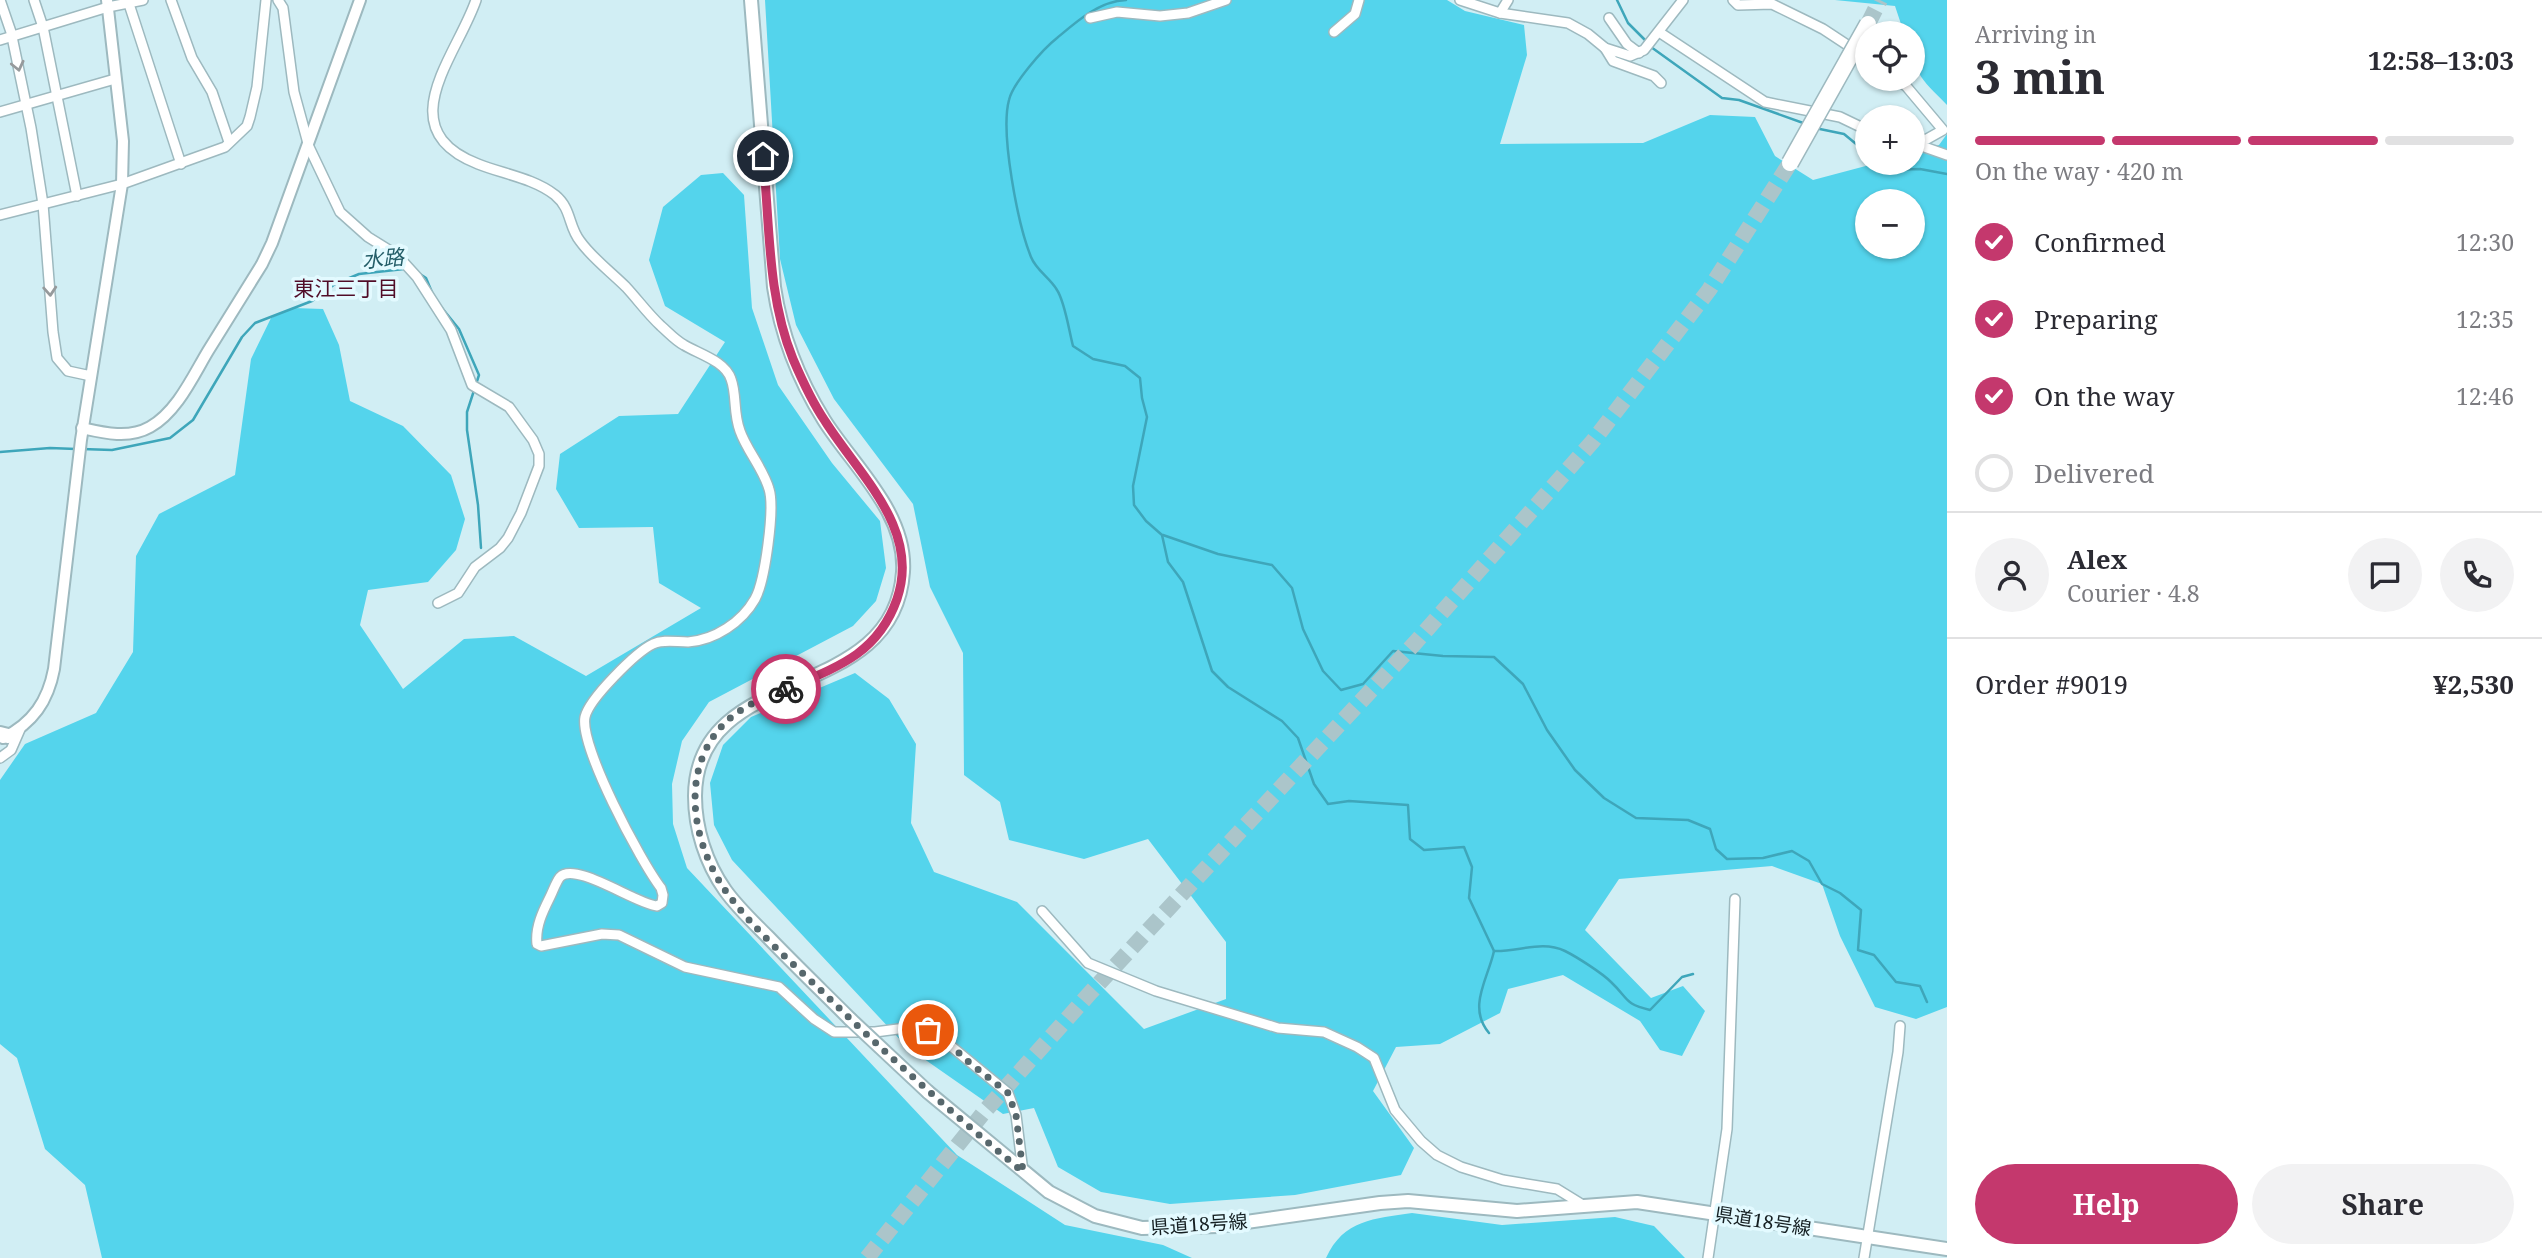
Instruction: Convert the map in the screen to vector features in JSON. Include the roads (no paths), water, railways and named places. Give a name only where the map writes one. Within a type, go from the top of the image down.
[{"type":"highway","points":[[1790,163],[1855,47]]},
{"type":"main road","name":"県道18号線","points":[[751,0],[774,287],[780,318],[794,360],[824,420],[894,524],[903,568],[901,588],[887,624],[878,635],[856,654],[760,700],[730,718],[709,744],[695,789],[695,815],[706,853],[726,890],[749,918],[928,1092],[1023,1172],[1076,1208],[1114,1223],[1142,1228],[1219,1226],[1408,1201],[1517,1211],[1637,1202],[1947,1249]]},
{"type":"street","points":[[0,0],[26,104],[43,204],[57,358],[68,371],[91,376]]},
{"type":"street","points":[[34,0],[43,27],[77,196]]},
{"type":"street","points":[[0,40],[108,4],[129,4],[143,0]]},
{"type":"street","points":[[171,0],[192,58],[212,92],[229,142]]},
{"type":"street","points":[[0,215],[122,184],[225,147],[247,126],[250,117],[257,87],[266,0]]},
{"type":"street","points":[[278,0],[283,8],[294,92],[309,147],[340,212],[368,237],[397,255],[417,277],[451,330],[472,385],[509,407],[540,454],[539,466],[508,538],[500,548],[475,567],[458,593],[438,603]]},
{"type":"street","points":[[81,434],[138,433],[151,427],[174,405],[262,264],[309,147],[360,0]]},
{"type":"street","points":[[476,0],[441,70],[435,90],[435,122],[444,142],[466,159],[517,176],[554,195],[570,213],[577,238],[652,317],[673,338],[725,368],[731,377],[734,410],[741,434],[766,481],[772,502],[760,590],[746,611],[730,626],[709,637],[650,645],[607,684],[586,712],[584,728],[612,801],[628,835],[661,888],[662,903],[657,906],[643,904],[602,882],[577,874],[565,874],[546,905],[538,927],[537,944],[541,946],[602,934],[619,935],[685,967],[779,987],[814,1019],[834,1031],[875,1032],[913,1027],[935,1033],[1008,1093],[1016,1115],[1023,1172]]},
{"type":"street","points":[[1090,18],[1117,12],[1160,16],[1188,13],[1226,0]]},
{"type":"street","points":[[1334,32],[1355,14],[1359,0]]},
{"type":"street","points":[[1460,0],[1500,13],[1568,23],[1605,48],[1613,61],[1654,76],[1661,83]]},
{"type":"street","points":[[1500,13],[1508,0]]},
{"type":"street","points":[[1605,48],[1630,56],[1641,52],[1683,0]]},
{"type":"street","points":[[1733,0],[1738,5],[1772,4],[1823,29],[1855,50]]},
{"type":"street","points":[[0,758],[11,750],[21,727],[49,694],[54,669],[81,434],[122,184],[123,141],[108,4]]},
{"type":"street","points":[[129,4],[181,164]]},
{"type":"street","points":[[1609,18],[1627,44],[1641,52]]},
{"type":"street","points":[[1657,35],[1765,102],[1840,117],[1855,124]]},
{"type":"street","points":[[0,112],[115,79]]},
{"type":"street","points":[[1910,91],[1922,105]]},
{"type":"street","points":[[1925,109],[1943,130],[1925,139]]},
{"type":"street","points":[[1925,146],[1947,155]]},
{"type":"street","points":[[3,737],[21,727]]},
{"type":"street","points":[[1708,1258],[1727,1129],[1735,900]]},
{"type":"street","points":[[1042,911],[1088,963],[1156,991],[1278,1028],[1324,1032],[1357,1046],[1374,1058],[1395,1110],[1421,1141],[1437,1155],[1461,1167],[1503,1180],[1557,1189],[1583,1205]]},
{"type":"street","points":[[1864,1258],[1900,1026]]},
{"type":"waterway","points":[[1126,0],[1106,4],[1080,19],[1051,43],[1022,76],[1009,100],[1009,156],[1026,242],[1033,262],[1060,295],[1073,346],[1093,359],[1125,366],[1140,378],[1147,417],[1133,486],[1134,505],[1146,521],[1162,535],[1168,562],[1183,582],[1212,671],[1228,687],[1282,721],[1298,738],[1314,784],[1328,804],[1349,801],[1408,805],[1410,839],[1424,850],[1464,847],[1472,867],[1469,898],[1494,951],[1539,946],[1565,951],[1602,974],[1631,1003],[1650,1010],[1682,977],[1693,974]]},
{"type":"waterway","points":[[1617,0],[1628,23],[1647,42]]},
{"type":"waterway","points":[[1651,47],[1722,98],[1739,100],[1806,124]]},
{"type":"waterway","points":[[1815,128],[1844,134],[1855,143]]},
{"type":"waterway","points":[[1925,170],[1947,174]]},
{"type":"waterway","name":"水路","points":[[82,449],[112,450],[170,438],[193,420],[242,337],[255,323],[312,301],[335,284],[359,274],[404,269]]},
{"type":"waterway","name":"水路","points":[[414,270],[426,278],[434,297]]},
{"type":"waterway","name":"水路","points":[[442,308],[459,329],[479,375],[467,412],[467,430],[481,548]]},
{"type":"waterway","name":"水路","points":[[0,452],[76,449]]},
{"type":"waterway","points":[[1163,535],[1218,554],[1272,565],[1292,588],[1303,629],[1323,671],[1341,690],[1363,684],[1393,651],[1494,657],[1523,684],[1547,730],[1575,770],[1604,798],[1636,818],[1688,820],[1710,829],[1716,849],[1727,859],[1763,858],[1792,851],[1809,861],[1822,884],[1840,893],[1861,910],[1858,950],[1874,955],[1896,982],[1920,986],[1927,1002]]},
{"type":"waterway","points":[[1489,1033],[1483,1023],[1479,1003],[1494,951]]},
{"type":"tunnel","points":[[1870,21],[1880,0]]},
{"type":"tunnel","points":[[867,1258],[984,1112],[1090,993],[1415,643],[1593,441],[1709,290],[1790,163]]},
{"type":"district","name":"東江三丁目","points":[[346,289]]}]
